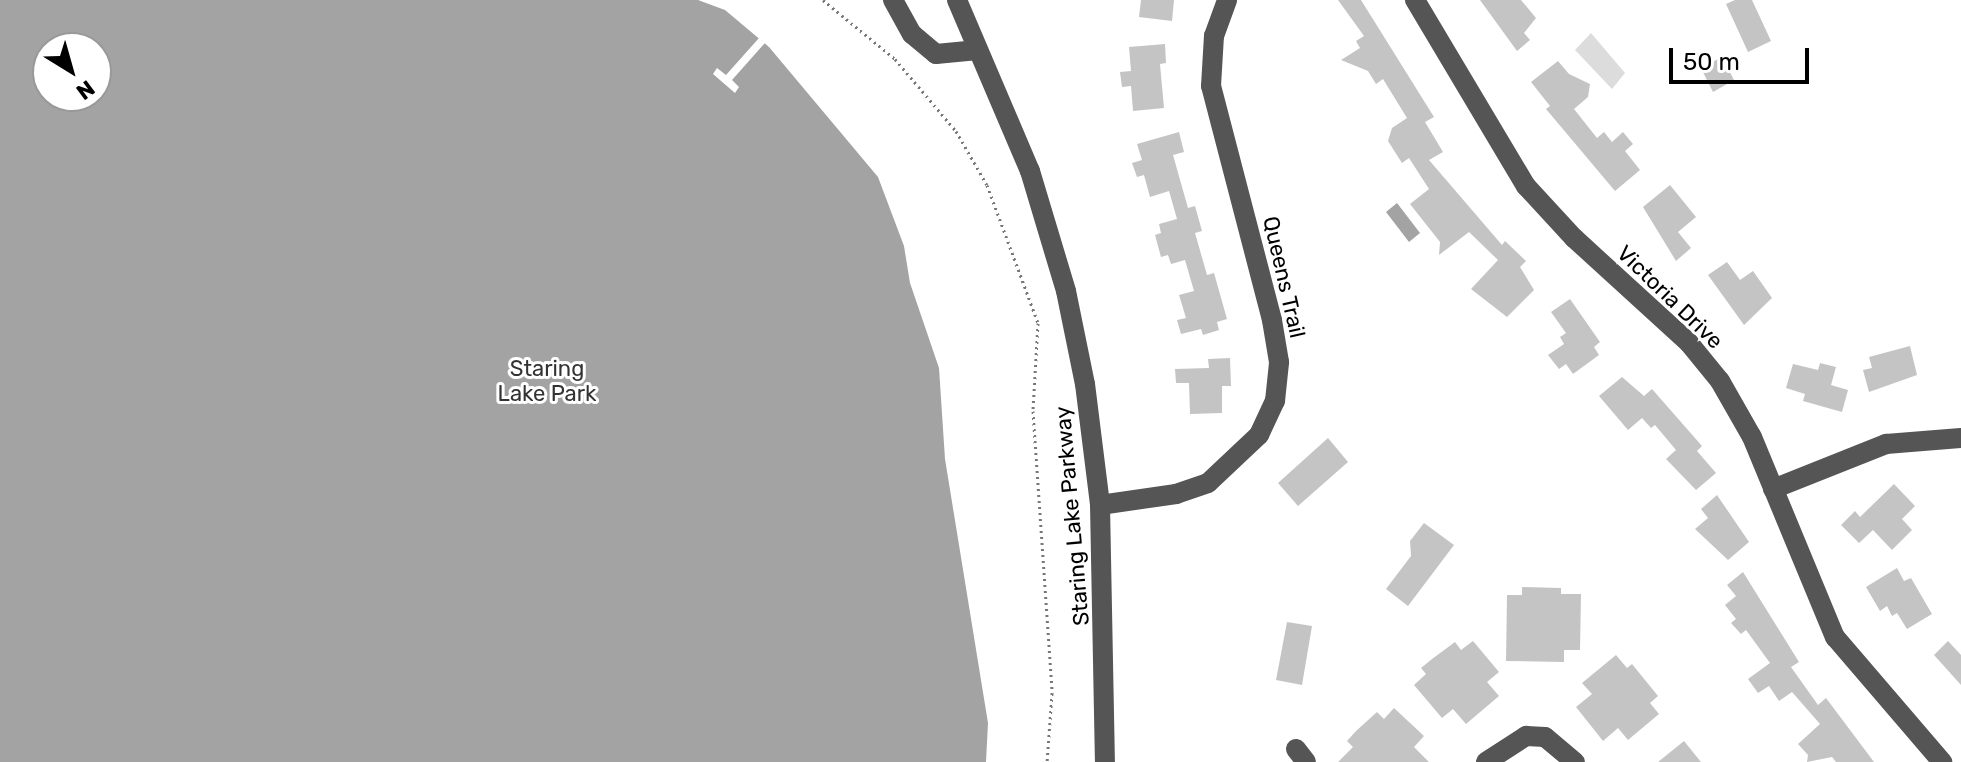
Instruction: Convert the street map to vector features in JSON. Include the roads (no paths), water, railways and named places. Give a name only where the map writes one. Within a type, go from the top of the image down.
[{"type":"street","points":[[893,0],[912,34],[936,54],[978,50]]},
{"type":"street","name":"Staring Lake Parkway","points":[[957,0],[1030,171],[1066,291],[1100,505],[1105,762]]},
{"type":"street","name":"Queens Trail","points":[[1100,505],[1176,494],[1208,483],[1259,435],[1275,401],[1279,362],[1272,320],[1211,86],[1214,36],[1227,0]]},
{"type":"street","name":"Victoria Drive","points":[[1415,0],[1526,186],[1574,238],[1689,343],[1720,381],[1773,489],[1835,637],[1942,762]]},
{"type":"street","points":[[1773,489],[1886,444],[1961,438]]},
{"type":"street","points":[[1486,762],[1526,736],[1545,737],[1575,762]]},
{"type":"park label","name":"Staring Lake Park","points":[[547,380]]}]
